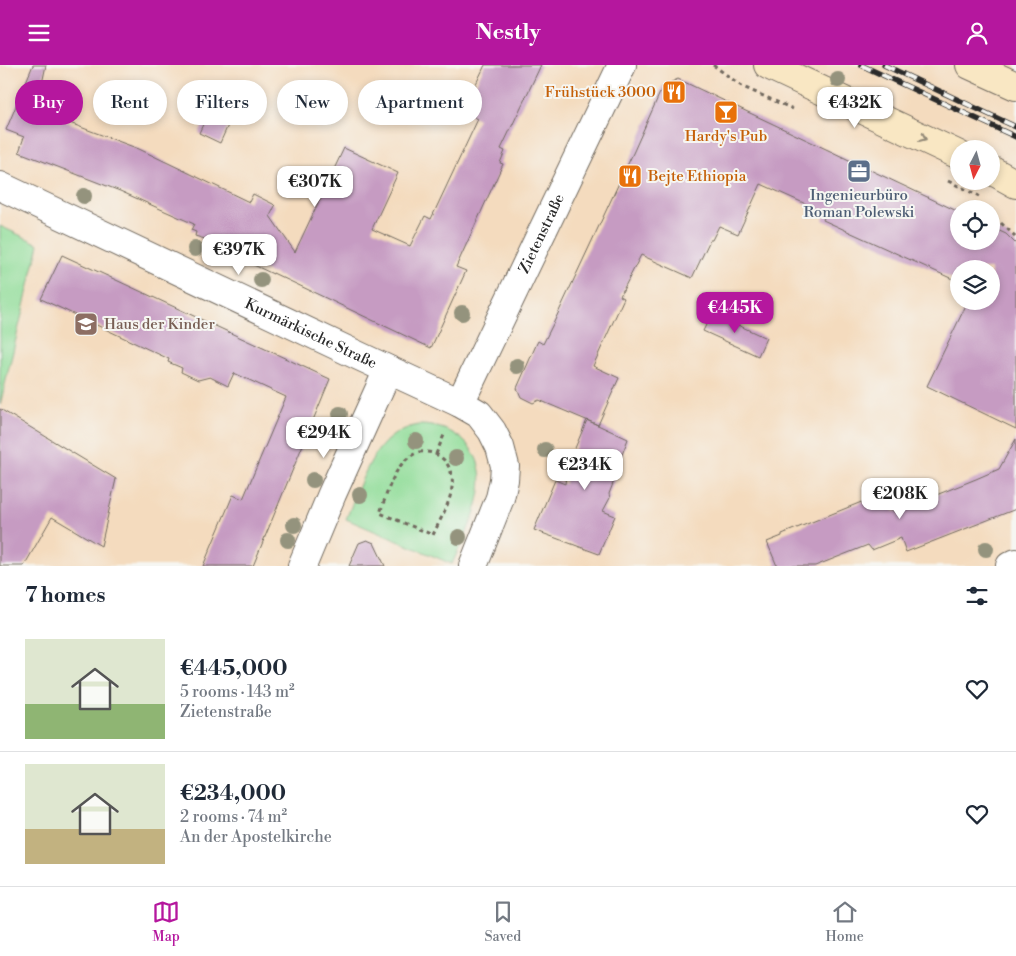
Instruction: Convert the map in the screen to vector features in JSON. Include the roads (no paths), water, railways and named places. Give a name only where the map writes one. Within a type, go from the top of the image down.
[{"type":"main road","points":[[768,65],[950,151]]},
{"type":"main road","points":[[970,65],[1016,87]]},
{"type":"main road","points":[[1000,175],[1016,184]]},
{"type":"street","name":"Zietenstraße","points":[[460,403],[622,65]]},
{"type":"street","name":"Kurmärkische Straße","points":[[0,186],[460,403],[479,414],[492,431],[500,447],[505,466],[500,498],[472,566]]},
{"type":"street","points":[[302,566],[388,370]]},
{"type":"street","points":[[1010,566],[1016,563]]},
{"type":"railway","points":[[861,65],[1016,137]]},
{"type":"railway","points":[[884,65],[1016,127]]},
{"type":"place","name":"Frühstück 3000","points":[[674,92]]},
{"type":"place","name":"Hardy's Pub","points":[[726,112]]},
{"type":"place","name":"Ingenieurbüro Roman Polewski","points":[[859,171]]},
{"type":"place","name":"Bejte Ethiopia","points":[[630,176]]},
{"type":"place","name":"Haus der Kinder","points":[[86,324]]}]
